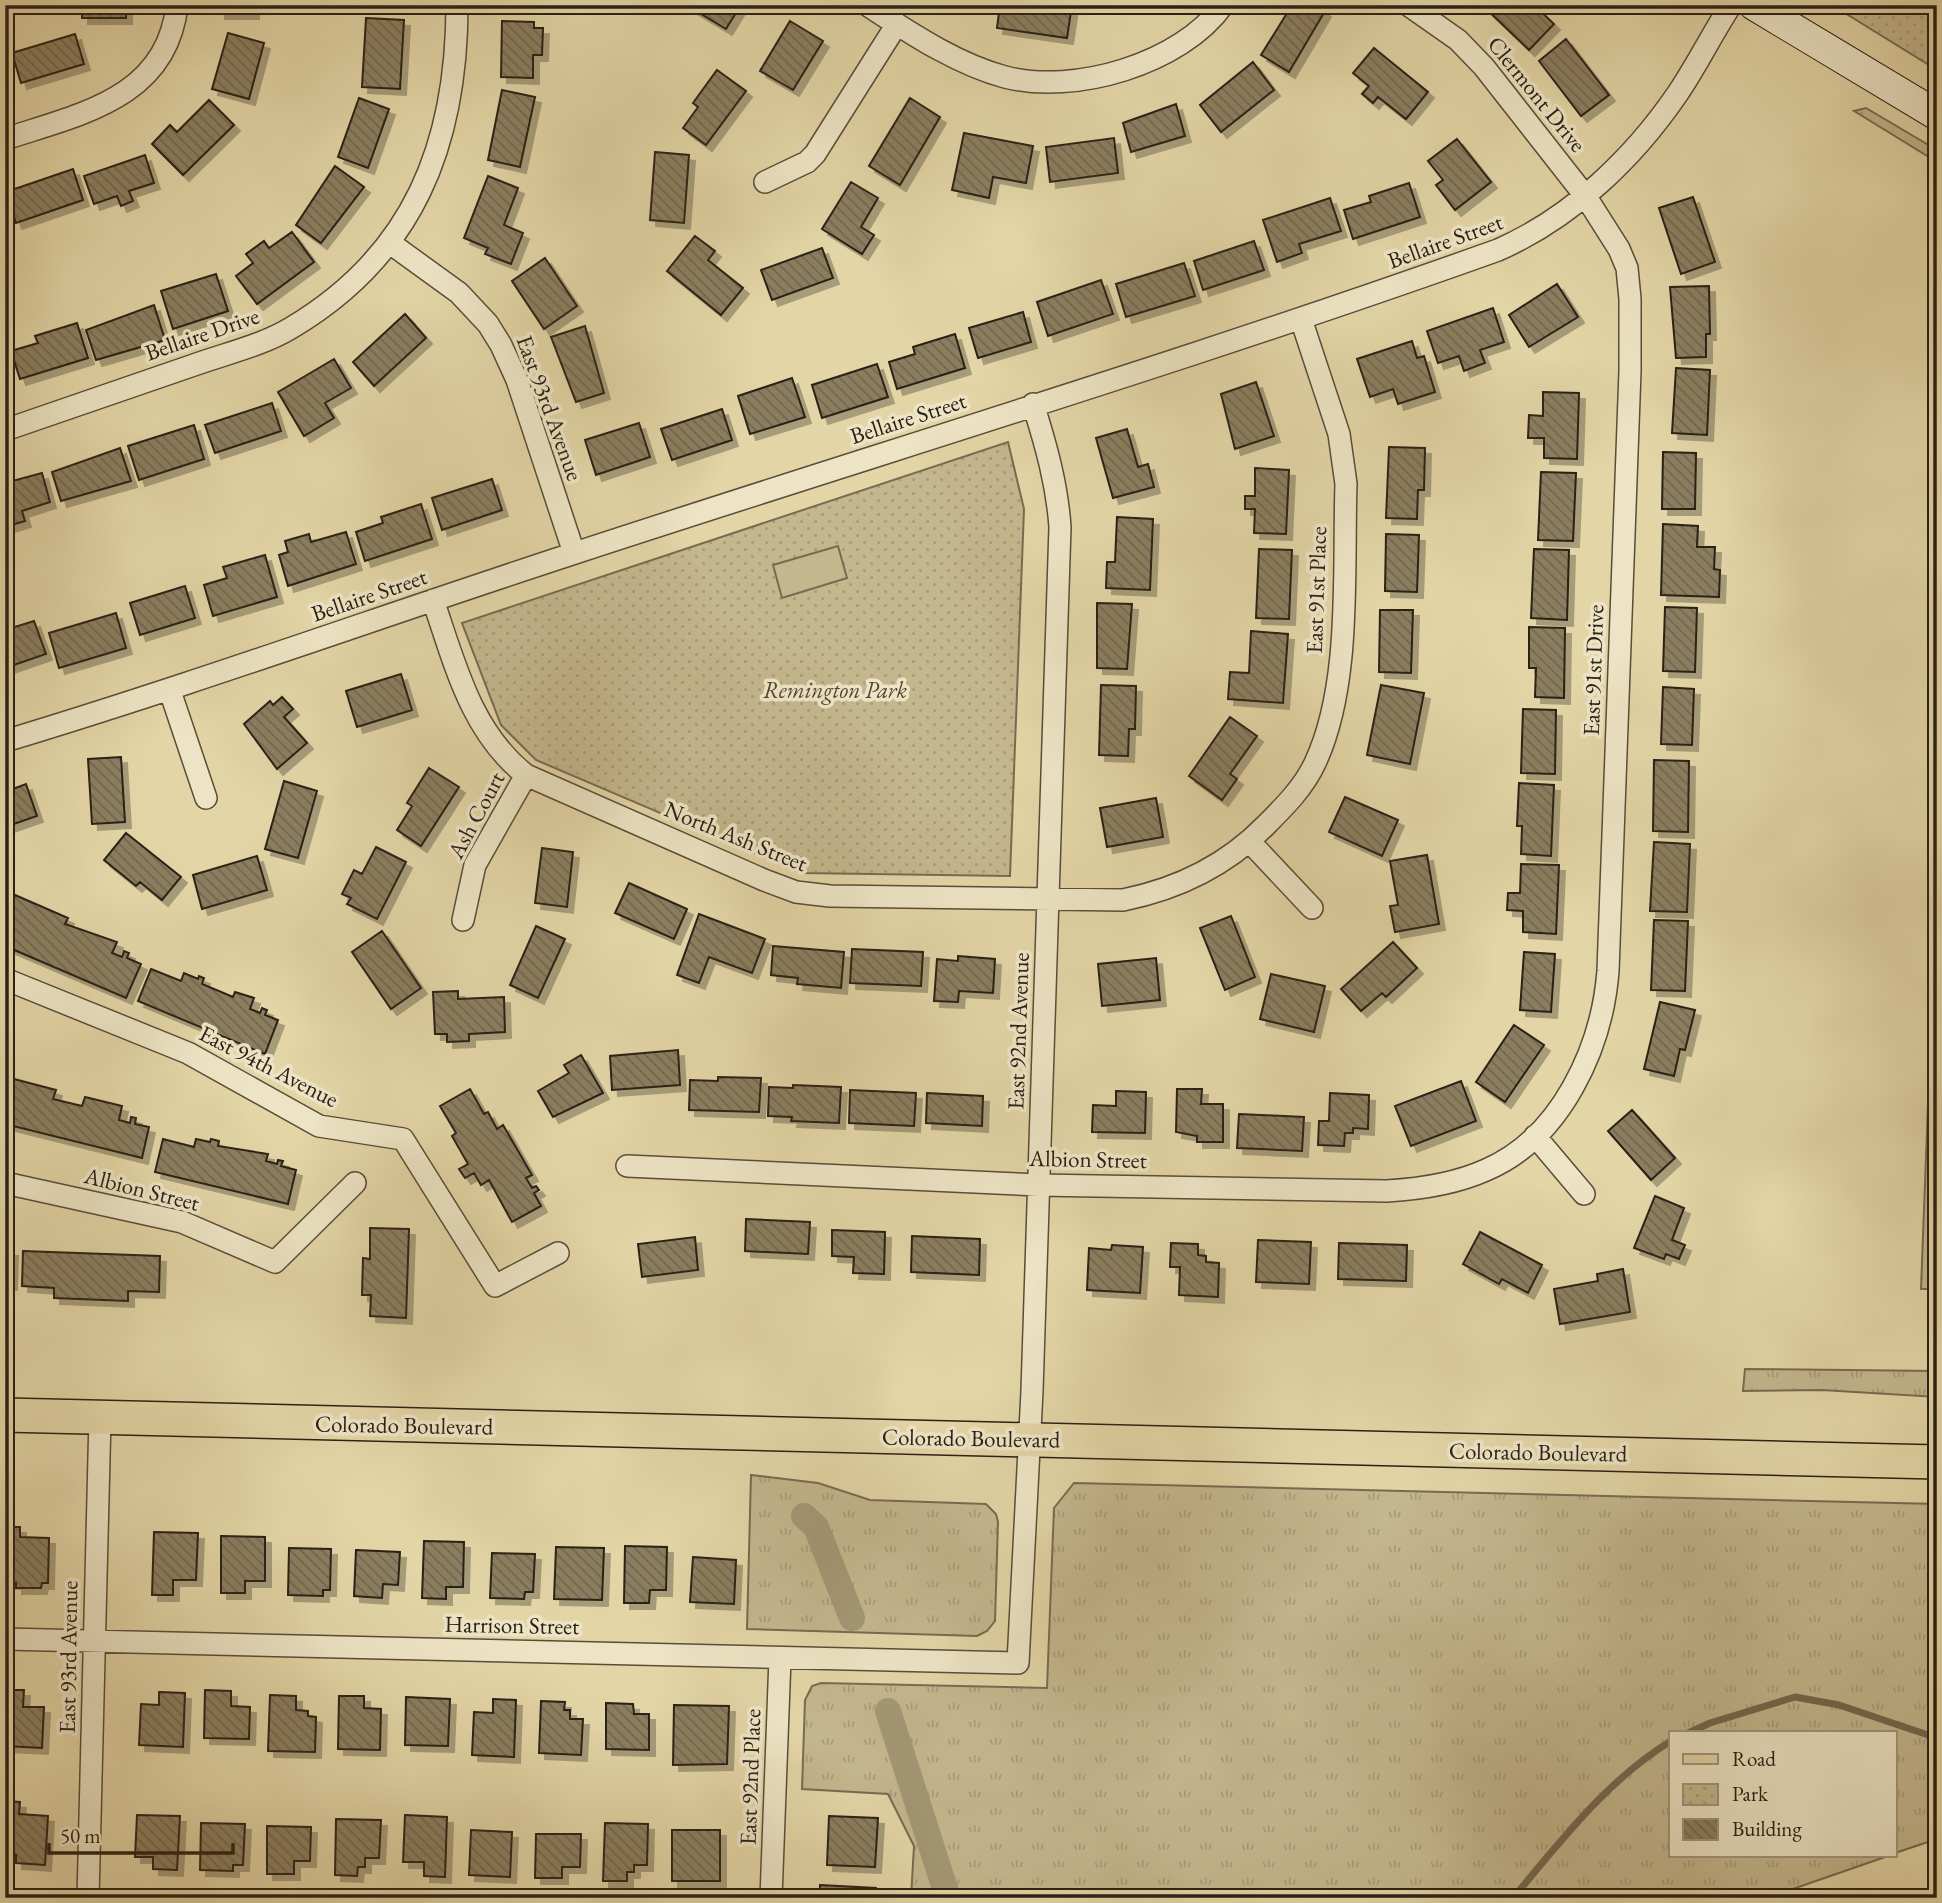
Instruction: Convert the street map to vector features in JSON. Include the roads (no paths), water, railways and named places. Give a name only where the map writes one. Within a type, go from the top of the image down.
[{"type":"main road","name":"Colorado Boulevard","points":[[5,1415],[1937,1462]]},
{"type":"street","points":[[5,139],[112,100],[135,87],[150,73],[166,49],[175,27],[177,5]]},
{"type":"street","points":[[390,243],[418,200],[441,144],[453,77],[457,5]]},
{"type":"street","points":[[867,5],[972,66],[1006,77],[1056,81],[1119,71],[1180,46],[1210,24],[1223,5]]},
{"type":"street","name":"Clermont Drive","points":[[1408,5],[1458,40],[1484,67],[1586,197]]},
{"type":"street","name":"Bellaire Street","points":[[5,741],[170,691],[574,553],[1301,319],[1498,250],[1528,237],[1586,197],[1651,128],[1678,94],[1731,5]]},
{"type":"street","points":[[1754,5],[1937,115]]},
{"type":"street","points":[[765,182],[807,162],[815,154],[897,24]]},
{"type":"street","name":"East 91st Drive","points":[[1535,1136],[1567,1096],[1593,1050],[1606,1001],[1608,971],[1630,299],[1627,268],[1619,249],[1586,197]]},
{"type":"street","name":"Bellaire Drive","points":[[5,430],[272,338],[328,304],[358,278],[390,243]]},
{"type":"street","name":"East 93rd Avenue","points":[[390,243],[459,293],[488,324],[501,345],[517,380],[574,553]]},
{"type":"street","name":"East 91st Place","points":[[1250,842],[1283,808],[1315,765],[1328,730],[1340,668],[1346,484],[1343,454],[1301,319]]},
{"type":"street","name":"East 92nd Avenue","points":[[1018,1662],[1049,900],[1060,527],[1058,493],[1050,456],[1033,404]]},
{"type":"street","name":"North Ash Street","points":[[433,600],[481,726],[495,746],[526,775],[796,892],[830,896],[1123,900],[1162,892],[1200,874],[1250,842]]},
{"type":"street","points":[[170,691],[206,798]]},
{"type":"street","name":"Ash Court","points":[[463,920],[475,865],[526,775]]},
{"type":"street","points":[[1250,842],[1312,908]]},
{"type":"street","name":"East 94th Avenue","points":[[5,979],[188,1053],[319,1126],[403,1139],[495,1286],[558,1253]]},
{"type":"street","points":[[1535,1136],[1584,1194]]},
{"type":"street","name":"Albion Street","points":[[627,1166],[1038,1185],[1387,1191],[1419,1189],[1487,1170],[1535,1136]]},
{"type":"street","name":"Albion Street","points":[[5,1183],[182,1222],[275,1262],[355,1183]]},
{"type":"street","name":"East 93rd Avenue","points":[[88,1898],[100,1417]]},
{"type":"street","name":"Harrison Street","points":[[5,1639],[1018,1662]]},
{"type":"street","name":"East 92nd Place","points":[[771,1898],[780,1658]]},
{"type":"waterway","points":[[804,1516],[816,1527],[852,1618]]},
{"type":"waterway","points":[[1692,1731],[1795,1697],[1839,1705],[1937,1738]]},
{"type":"waterway","points":[[888,1711],[948,1898]]},
{"type":"waterway","points":[[1513,1898],[1605,1793],[1669,1742]]},
{"type":"park label","name":"Remington Park","points":[[835,690]]}]
